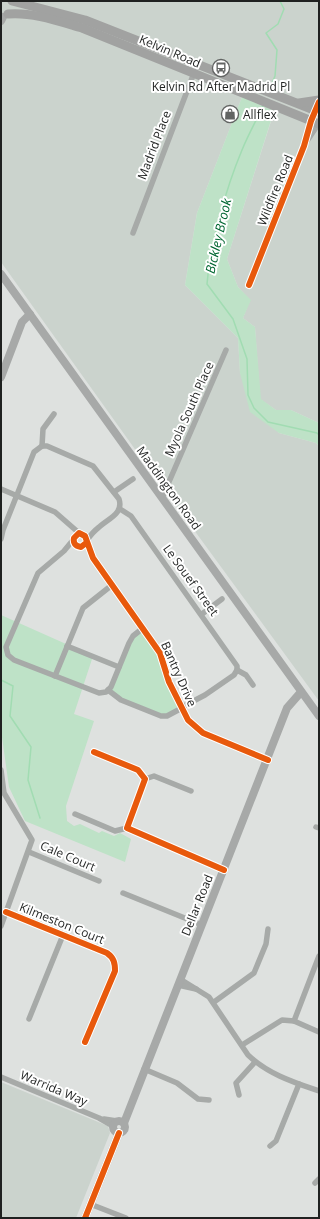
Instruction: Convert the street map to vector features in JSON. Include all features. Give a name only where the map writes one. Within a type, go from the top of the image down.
[{"type":"main road","points":[[3,18],[12,8],[12,1]]},
{"type":"main road","name":"Kelvin Road","points":[[12,1],[85,20],[193,74],[317,122]]},
{"type":"main road","name":"Kelvin Road","points":[[3,18],[19,13],[82,28],[197,65],[296,103],[308,103],[318,106]]},
{"type":"main road","name":"Maddington Road","points":[[1,274],[319,716]]},
{"type":"main road","points":[[1,377],[22,322],[32,317]]},
{"type":"main road","name":"Dellar Road","points":[[84,1218],[113,1145],[118,1126],[128,1110],[268,760],[287,708],[303,694]]},
{"type":"street","name":"Madrid Place","points":[[133,233],[197,65]]},
{"type":"street","name":"Wildfire Road","points":[[249,285],[304,146],[317,122],[318,106]]},
{"type":"street","name":"Myola South Place","points":[[162,498],[226,350]]},
{"type":"street","points":[[42,446],[43,429],[54,414]]},
{"type":"street","points":[[1,538],[34,452],[42,446],[47,446],[93,466],[114,492],[120,502],[120,510],[98,527],[80,547],[64,552],[43,567],[34,579],[6,648],[8,655],[14,660],[99,693],[108,690],[133,636],[143,628]]},
{"type":"street","points":[[114,492],[133,479]]},
{"type":"street","points":[[1,489],[55,512],[80,534],[85,536],[86,542]]},
{"type":"street","name":"Le Souef Street","points":[[120,510],[131,516],[236,662],[237,670],[246,675],[253,685]]},
{"type":"street","points":[[66,522],[74,544],[80,547]]},
{"type":"street","points":[[64,552],[73,539],[80,534],[98,527]]},
{"type":"street","name":"Bantry Drive","points":[[86,542],[93,558],[160,653],[170,682],[188,720],[203,733],[268,760]]},
{"type":"street","name":"Bantry Drive","points":[[80,547],[93,558]]},
{"type":"street","points":[[55,676],[83,608],[112,585]]},
{"type":"street","points":[[202,614],[222,599]]},
{"type":"street","points":[[67,646],[119,667]]},
{"type":"street","points":[[108,690],[121,700],[161,716],[167,716],[205,695],[234,674],[237,670]]},
{"type":"street","points":[[94,752],[138,770],[145,779]]},
{"type":"street","points":[[1,770],[4,793],[32,840],[29,852],[1,926]]},
{"type":"street","points":[[145,779],[154,776],[191,791]]},
{"type":"street","points":[[127,828],[145,779]]},
{"type":"street","points":[[75,814],[115,831],[127,828],[224,870]]},
{"type":"street","name":"Cale Court","points":[[29,852],[99,881]]},
{"type":"street","points":[[123,893],[202,925]]},
{"type":"street","name":"Kilmeston Court","points":[[6,912],[107,953],[112,957],[115,963],[115,971],[85,1042]]},
{"type":"street","points":[[214,1002],[254,973],[266,944],[268,929]]},
{"type":"street","points":[[29,1018],[63,935]]},
{"type":"street","points":[[294,1021],[319,956]]},
{"type":"street","points":[[179,982],[203,992],[214,1002],[255,1062],[274,1074],[319,1091]]},
{"type":"street","points":[[242,1045],[282,1020],[294,1021],[319,1032]]},
{"type":"street","points":[[239,1095],[236,1083],[255,1062]]},
{"type":"street","points":[[144,1070],[176,1083],[198,1099],[209,1100]]},
{"type":"street","name":"Warrida Way","points":[[1,1077],[118,1126]]},
{"type":"street","points":[[270,1146],[276,1141],[299,1084]]},
{"type":"street","points":[[90,1204],[126,1218]]},
{"type":"shaded area","points":[[1,1],[319,1],[319,423],[291,410],[276,410],[260,399],[255,327],[243,318],[250,300],[238,287],[227,259],[274,112],[242,97],[197,213],[185,285],[238,338],[240,373],[279,433],[316,443],[319,446],[319,701],[137,452],[1,262]]},
{"type":"shaded area","points":[[1,1082],[108,1126],[110,1133],[76,1218],[1,1218]]},
{"type":"green space","points":[[242,97],[274,111],[227,259],[238,287],[251,300],[243,318],[255,327],[261,399],[276,410],[291,410],[319,423],[319,446],[316,443],[279,433],[250,412],[240,373],[238,338],[185,285],[197,213]]},
{"type":"green space","points":[[1,615],[93,656],[74,714],[94,721],[66,806],[67,821],[74,826],[80,824],[99,833],[102,831],[114,836],[120,833],[131,839],[125,862],[25,821],[9,787],[1,730]]},
{"type":"green space","points":[[143,628],[153,641],[182,708],[167,716],[113,695],[108,690],[133,636]]},
{"type":"waterway","name":"Bickley Brook","points":[[270,88],[275,76],[277,50],[266,33],[278,24],[284,9],[280,1]]},
{"type":"waterway","name":"Bickley Brook","points":[[263,106],[242,150],[225,199],[211,252],[207,284],[233,319],[247,359],[248,395],[254,408],[268,422],[317,433],[319,435]]},
{"type":"waterway","points":[[1,680],[13,686],[10,716],[31,747],[28,780],[40,818]]},
{"type":"cycle path","points":[[249,285],[304,146],[311,121],[319,102]]},
{"type":"cycle path","points":[[86,543],[81,547],[77,546],[74,543],[74,538],[79,533],[85,536],[93,558],[160,653],[169,682],[188,720],[203,733],[268,760]]},
{"type":"cycle path","points":[[94,752],[138,770],[145,779],[127,828],[224,870]]},
{"type":"cycle path","points":[[6,912],[107,953],[113,959],[115,971],[85,1042]]},
{"type":"cycle path","points":[[85,1218],[119,1133]]},
{"type":"place","name":"Kelvin Rd After Madrid Pl","points":[[221,68]]},
{"type":"place","name":"Allflex","points":[[230,114]]}]
